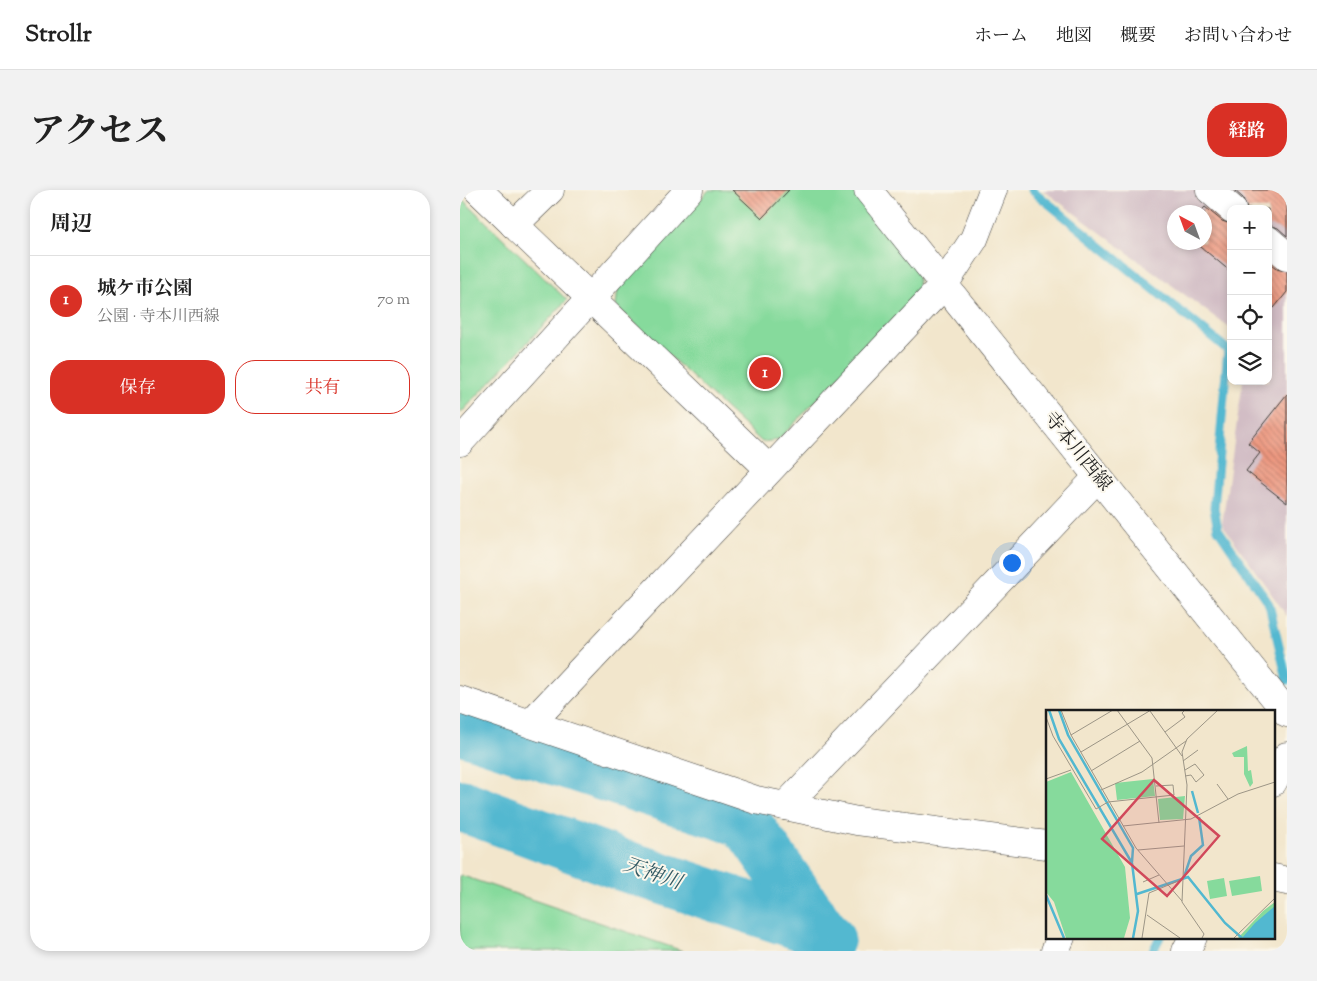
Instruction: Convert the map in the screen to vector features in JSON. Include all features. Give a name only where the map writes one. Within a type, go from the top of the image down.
[{"type":"street","points":[[478,190],[769,469]]},
{"type":"street","points":[[514,225],[550,190]]},
{"type":"street","points":[[460,442],[689,190]]},
{"type":"street","name":"寺本川西線","points":[[868,190],[1287,713]]},
{"type":"street","points":[[531,723],[943,286],[974,239],[993,190]]},
{"type":"street","points":[[1210,190],[1227,205]]},
{"type":"street","points":[[1272,243],[1287,256]]},
{"type":"street","points":[[785,806],[1097,478]]},
{"type":"street","points":[[460,700],[756,800],[857,821],[1046,845]]},
{"type":"street","points":[[1274,780],[1287,756]]},
{"type":"street","points":[[1274,878],[1287,882]]},
{"type":"street","points":[[1055,951],[1061,938]]},
{"type":"street","points":[[1186,951],[1192,938]]},
{"type":"shaded area","points":[[1043,190],[1287,190],[1287,616],[1222,524],[1242,385],[1272,385],[1272,205],[1227,205],[1227,326]]},
{"type":"green space","points":[[709,190],[858,190],[917,262],[919,295],[778,440],[762,442],[616,306],[618,287]]},
{"type":"green space","points":[[460,197],[567,300],[460,414]]},
{"type":"green space","points":[[460,875],[683,951],[460,951]]},
{"type":"building","points":[[732,190],[789,190],[762,218]]},
{"type":"building","points":[[1234,190],[1287,190],[1287,236],[1278,228],[1272,226],[1272,205],[1246,205],[1243,198]]},
{"type":"building","points":[[1212,213],[1227,223],[1227,269],[1205,250],[1212,250]]},
{"type":"building","points":[[1272,264],[1287,271],[1287,292],[1274,308],[1272,306]]},
{"type":"building","points":[[1287,394],[1287,503],[1246,471],[1260,453],[1248,443]]},
{"type":"waterway","points":[[1032,190],[1228,350],[1214,508],[1218,529],[1269,604],[1287,680]]},
{"type":"waterway","points":[[460,728],[739,820],[750,829],[823,932]]},
{"type":"waterway","name":"天神川","points":[[460,805],[619,864],[823,932],[829,939]]},
{"type":"waterway","points":[[1153,951],[1160,938]]},
{"type":"place","name":"城ケ市公園","points":[[765,373]]}]
